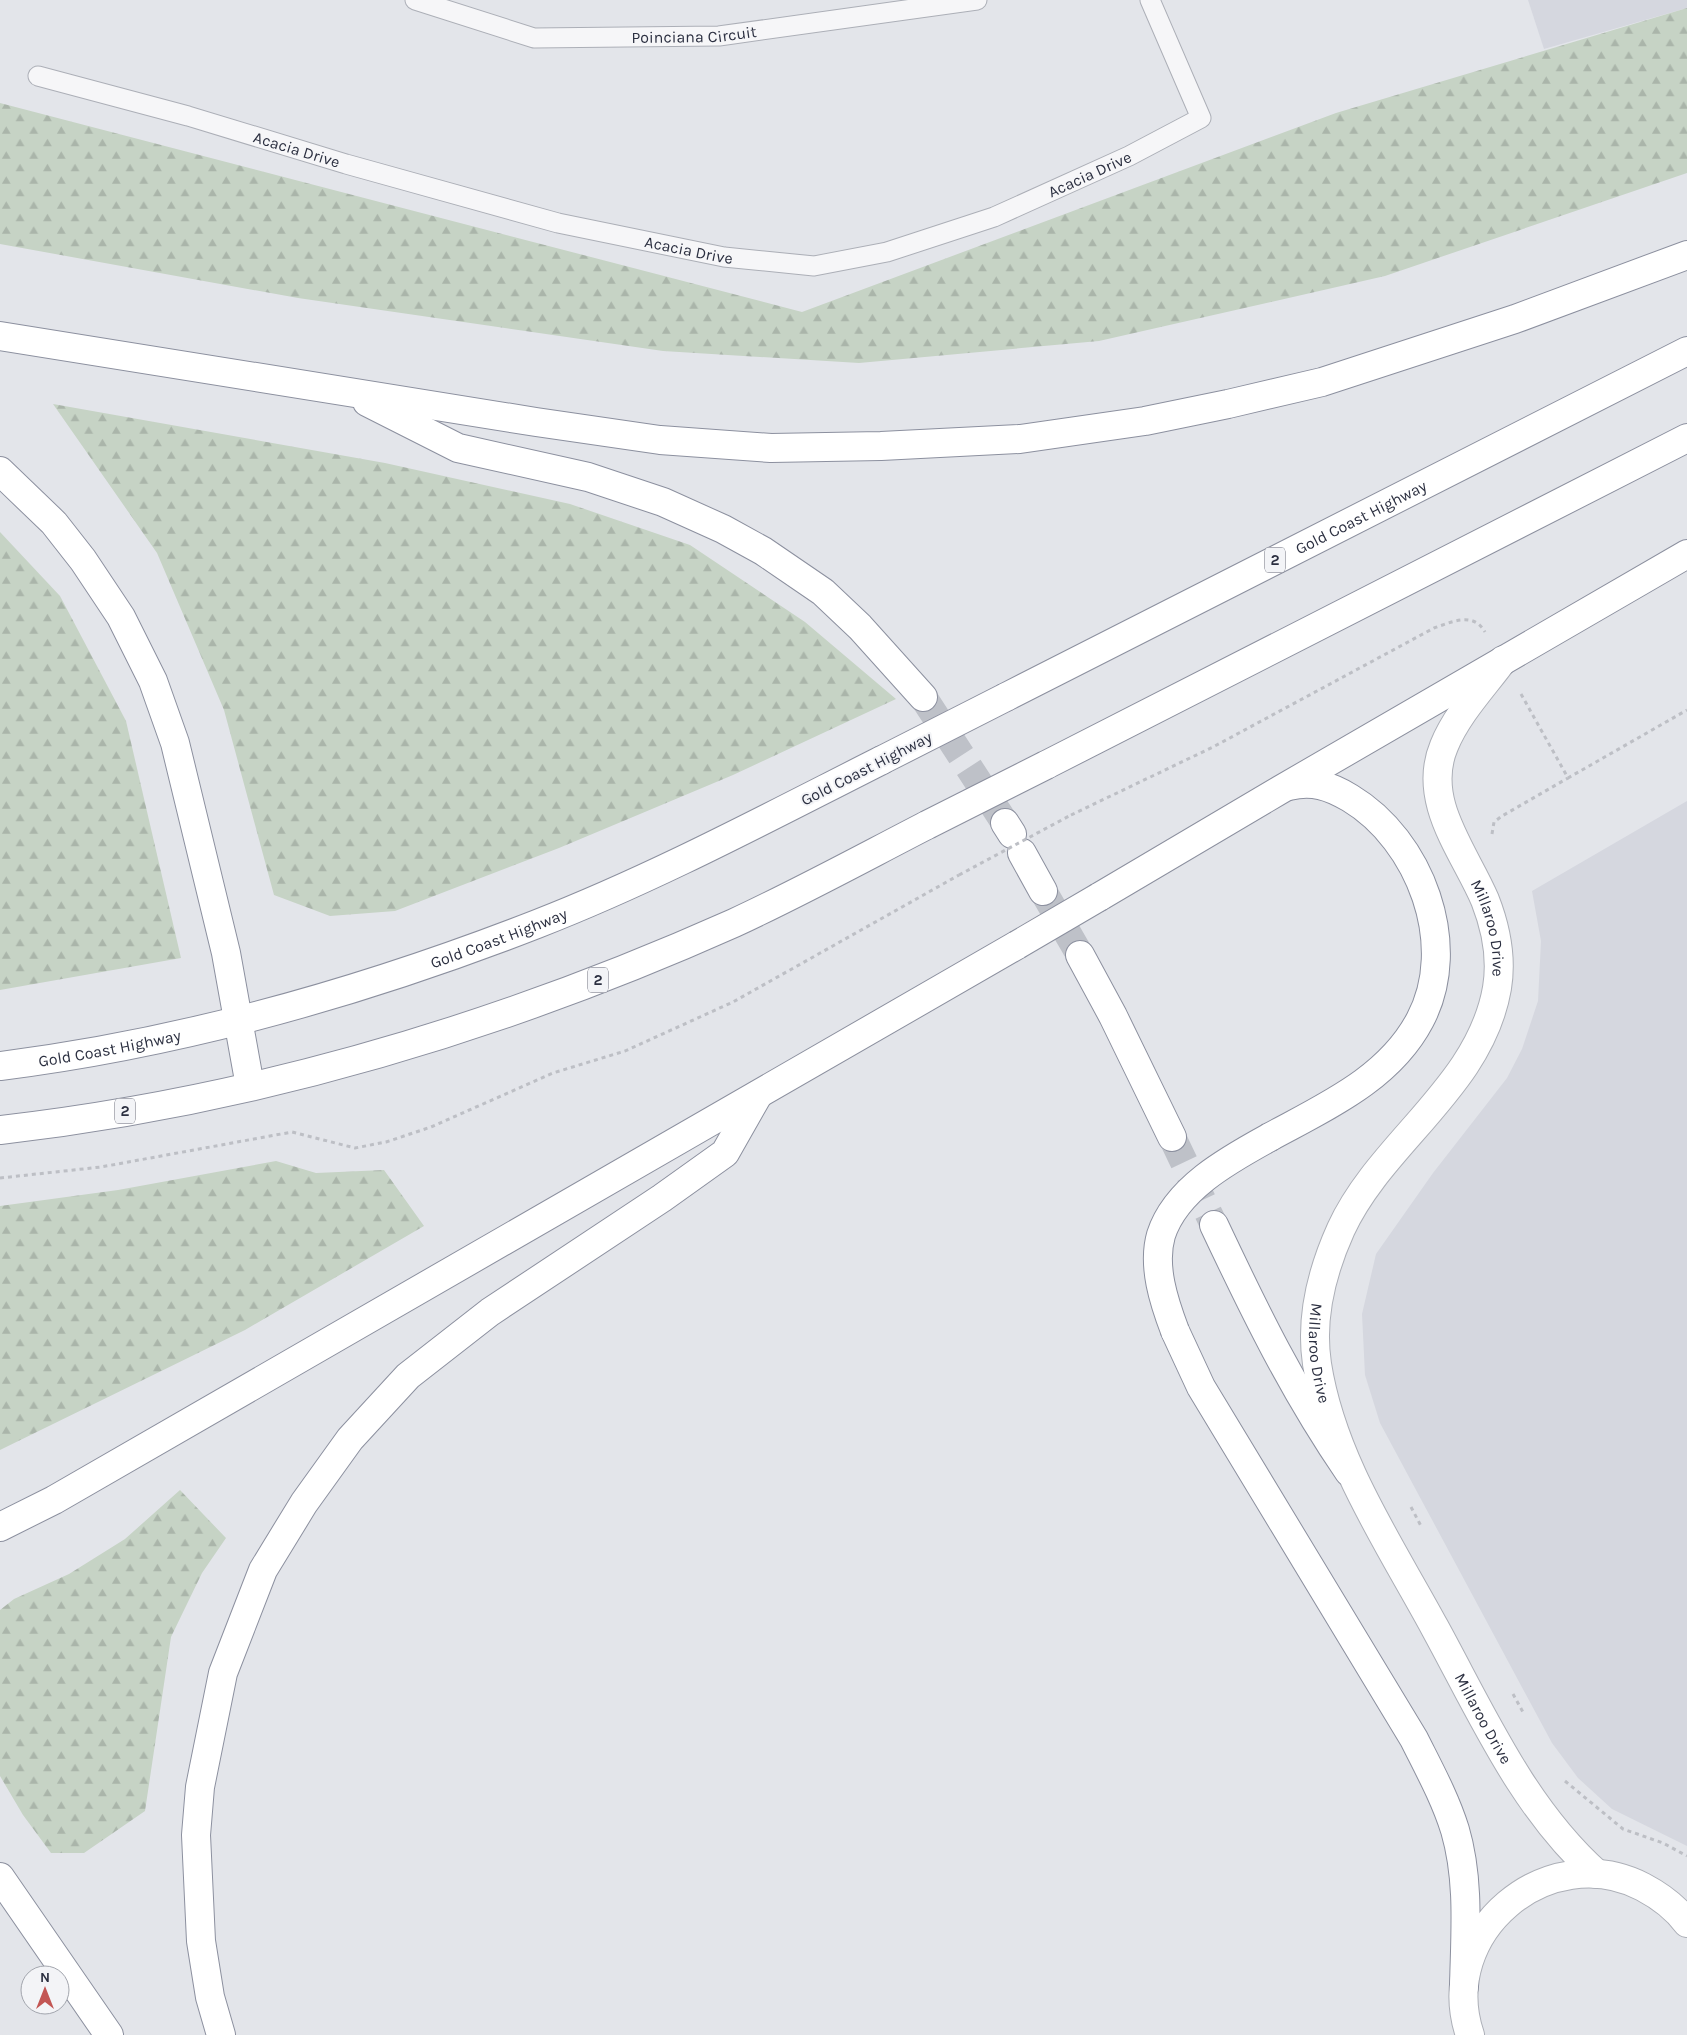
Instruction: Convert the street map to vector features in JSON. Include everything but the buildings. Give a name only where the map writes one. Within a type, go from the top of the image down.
[{"type":"main road","points":[[0,336],[526,421],[651,438],[761,447],[881,446],[1020,439],[1145,421],[1322,382],[1515,319],[1687,255]]},
{"type":"main road","name":"Gold Coast Highway","points":[[0,1066],[135,1043],[237,1021],[305,1002],[428,963],[538,924],[656,872],[882,760],[1687,351]]},
{"type":"main road","points":[[343,390],[458,448],[588,477],[663,502],[724,529],[763,551],[823,592],[860,627],[923,697]]},
{"type":"main road","name":"2","points":[[0,1130],[95,1117],[250,1086],[341,1064],[432,1039],[518,1011],[607,976],[735,922],[1687,438]]},
{"type":"main road","points":[[0,471],[54,523],[83,560],[121,617],[152,681],[177,752],[226,953],[250,1086]]},
{"type":"main road","points":[[0,1527],[63,1495],[758,1095],[1687,554]]},
{"type":"main road","name":"Millaroo Drive","points":[[1503,660],[1454,726],[1441,754],[1436,781],[1440,808],[1483,896],[1497,940],[1498,984],[1492,1010],[1471,1056],[1363,1192],[1342,1226],[1327,1262],[1318,1301],[1315,1332],[1317,1362],[1329,1412],[1349,1472],[1516,1777],[1550,1826],[1577,1856],[1597,1874]]},
{"type":"main road","points":[[1280,790],[1304,782],[1321,784],[1356,802],[1388,828],[1403,847],[1416,873],[1430,916],[1436,956],[1428,1004],[1407,1042],[1374,1076],[1342,1098],[1232,1160],[1202,1181],[1170,1215],[1161,1235],[1159,1265],[1166,1307],[1201,1387],[1414,1739],[1441,1792],[1455,1831],[1463,1872],[1466,1920],[1464,2007],[1470,2035]]},
{"type":"main road","points":[[1013,837],[1043,891]]},
{"type":"main road","points":[[1080,955],[1113,1016],[1172,1137]]},
{"type":"main road","points":[[221,2035],[210,1997],[201,1941],[196,1835],[199,1796],[223,1673],[263,1570],[304,1503],[350,1439],[408,1376],[490,1312],[662,1198],[725,1153],[758,1095]]},
{"type":"main road","points":[[1214,1225],[1253,1307],[1302,1401],[1349,1472]]},
{"type":"main road","points":[[1464,1987],[1466,1969],[1479,1937],[1489,1922],[1514,1898],[1530,1888],[1562,1876],[1597,1874],[1639,1885],[1658,1896],[1683,1915]]},
{"type":"main road","points":[[0,1877],[109,2035]]},
{"type":"lane","name":"Poinciana Circuit","points":[[415,0],[534,38],[719,36],[977,0]]},
{"type":"lane","name":"Acacia Drive","points":[[38,76],[188,116],[346,164],[558,223],[724,257],[814,266],[887,252],[994,217],[1129,156],[1201,118],[1150,0]]},
{"type":"path","points":[[1493,838],[1494,822],[1568,778]]},
{"type":"path","points":[[0,1178],[101,1167],[292,1132],[355,1148],[386,1142],[431,1128],[553,1073],[625,1050],[734,1002],[958,875],[1070,815]]},
{"type":"path","points":[[1410,1507],[1424,1532]]},
{"type":"path","points":[[1509,1687],[1528,1721]]},
{"type":"path","points":[[1562,1779],[1623,1829],[1663,1843],[1687,1856]]},
{"type":"shaded area","points":[[1528,0],[1687,0],[1687,8],[1544,49]]},
{"type":"shaded area","points":[[1687,801],[1687,1846],[1612,1809],[1578,1778],[1552,1743],[1380,1423],[1365,1375],[1362,1314],[1376,1254],[1433,1173],[1507,1078],[1522,1049],[1538,1001],[1541,941],[1532,891]]},
{"type":"green space","points":[[1687,8],[1687,173],[1385,276],[1099,341],[859,363],[663,351],[298,298],[0,244],[0,103],[802,312],[1336,113]]},
{"type":"green space","points":[[53,404],[385,463],[570,504],[690,545],[805,622],[896,699],[733,775],[559,848],[395,911],[330,916],[274,895],[224,710],[157,553]]},
{"type":"green space","points":[[0,532],[60,596],[126,721],[181,958],[0,990]]},
{"type":"green space","points":[[276,1161],[316,1173],[384,1170],[424,1226],[245,1330],[0,1450],[0,1206],[118,1190]]},
{"type":"green space","points":[[180,1490],[226,1538],[202,1573],[171,1637],[145,1811],[84,1853],[51,1853],[23,1815],[0,1776],[0,1610],[14,1599],[69,1574],[125,1539]]},
{"type":"tunnel","points":[[923,697],[1005,823]]},
{"type":"tunnel","points":[[1043,891],[1080,955]]},
{"type":"tunnel","points":[[1172,1137],[1214,1225]]}]
